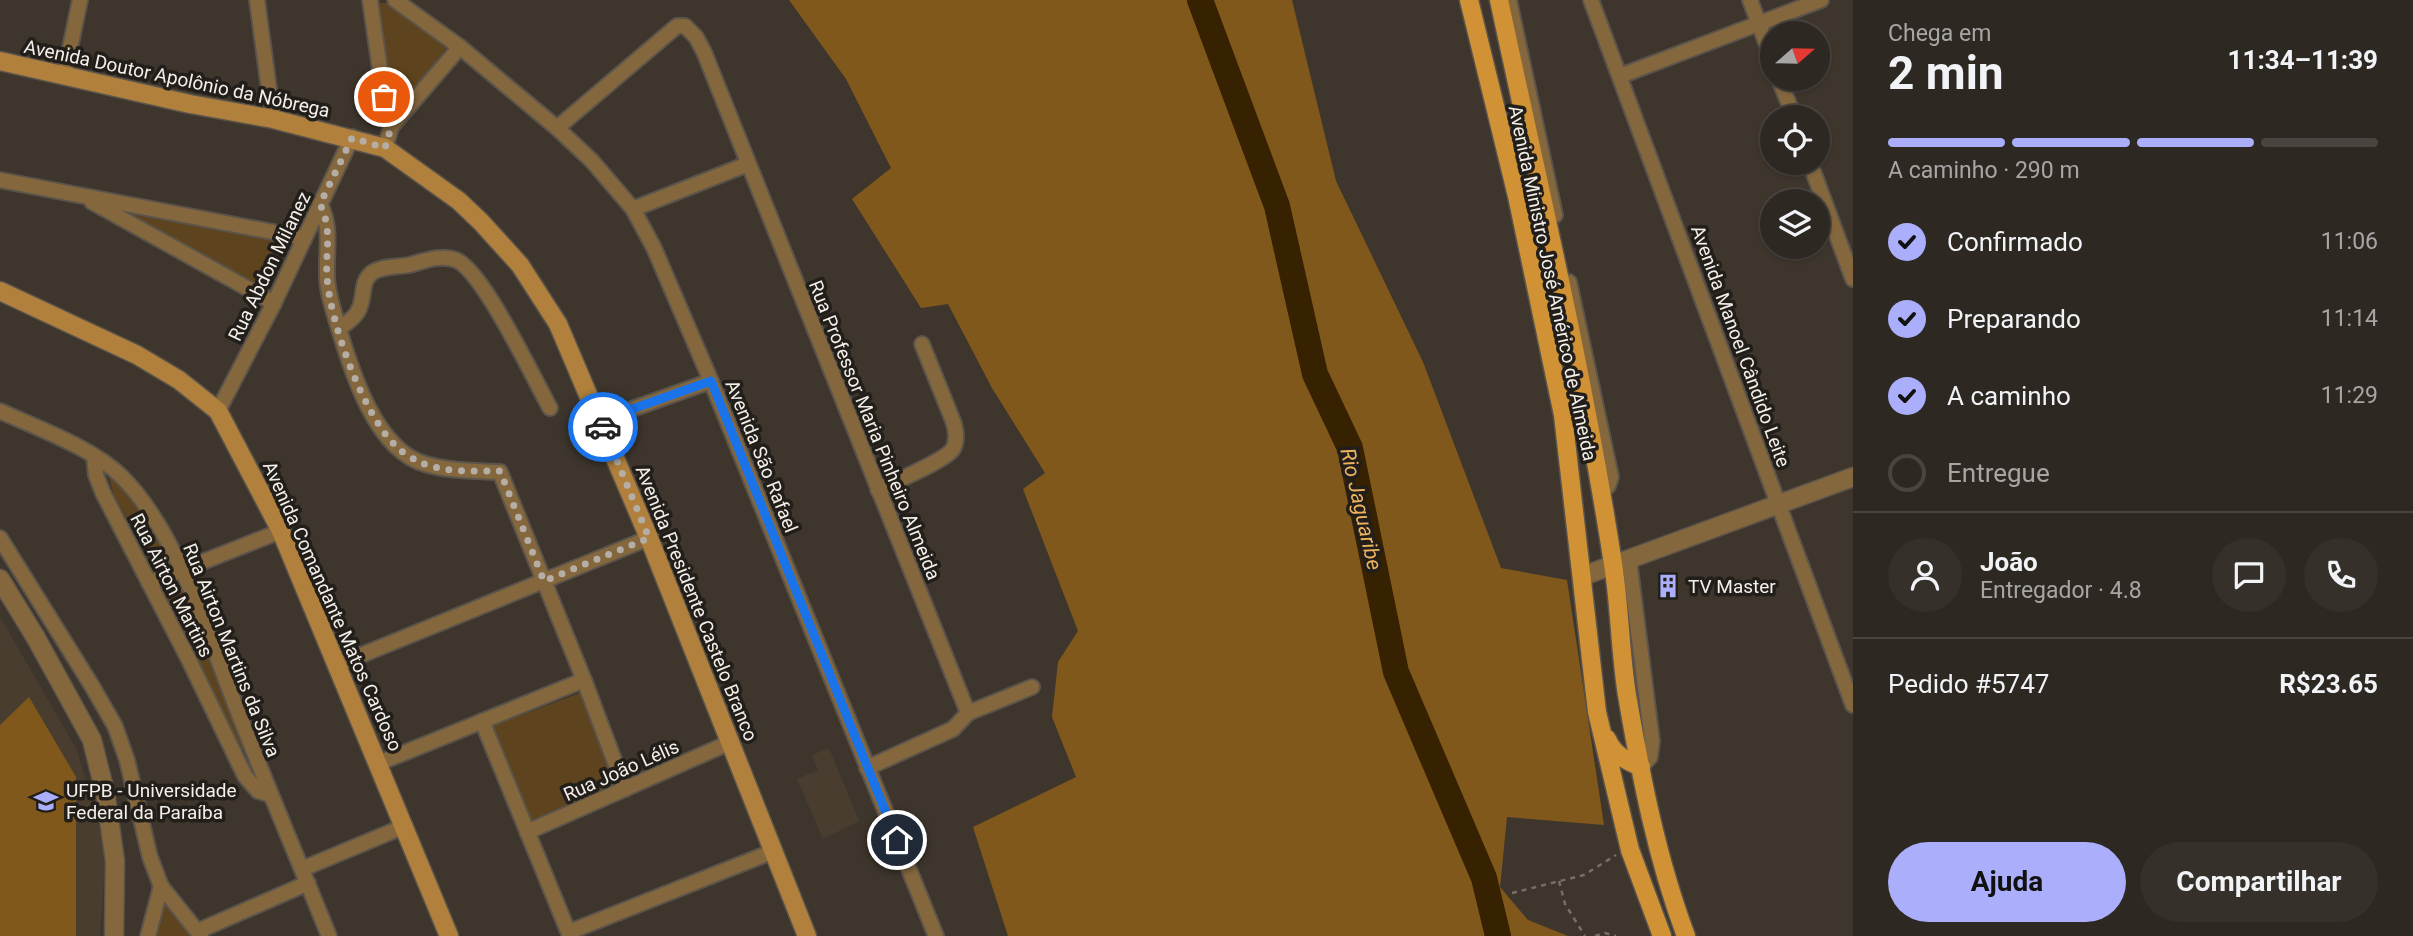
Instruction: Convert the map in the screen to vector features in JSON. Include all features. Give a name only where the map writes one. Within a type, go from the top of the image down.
[{"type":"main road","name":"Avenida Ministro José Américo de Almeida","points":[[1469,0],[1515,191],[1563,415],[1597,712],[1630,850],[1662,936]]},
{"type":"main road","name":"Avenida Ministro José Américo de Almeida","points":[[1499,0],[1600,493],[1621,563],[1627,694],[1641,767],[1668,888],[1686,936]]},
{"type":"main road","name":"Avenida Doutor Apolônio da Nóbrega","points":[[0,61],[190,104],[273,119],[385,148]]},
{"type":"main road","name":"Avenida Presidente Castelo Branco","points":[[385,148],[459,201],[520,265],[558,324],[601,420],[807,936]]},
{"type":"main road","points":[[1515,191],[1539,187]]},
{"type":"main road","name":"Avenida Comandante Matos Cardoso","points":[[0,291],[136,355],[179,380],[218,411],[281,531],[449,936]]},
{"type":"main road","points":[[1597,712],[1613,751],[1619,757],[1641,767]]},
{"type":"street","points":[[64,77],[80,0]]},
{"type":"street","points":[[257,0],[273,119]]},
{"type":"street","points":[[370,0],[391,127]]},
{"type":"street","name":"Avenida São Rafael","points":[[395,0],[460,47],[556,128],[592,161],[633,209],[654,248],[711,381],[936,936]]},
{"type":"street","points":[[1509,0],[1611,477],[1608,486],[1600,493]]},
{"type":"street","name":"Avenida Manoel Cândido Leite","points":[[1591,0],[1853,705]]},
{"type":"street","points":[[1750,0],[1759,23]]},
{"type":"street","points":[[1620,76],[1821,0]]},
{"type":"street","name":"Rua Professor Maria Pinheiro Almeida","points":[[556,128],[677,26],[685,26],[691,30],[704,52],[968,713]]},
{"type":"street","points":[[385,148],[391,127],[460,47]]},
{"type":"street","name":"Rua Abdon Milanez","points":[[218,411],[274,303],[352,138]]},
{"type":"street","points":[[633,209],[748,164]]},
{"type":"street","points":[[1814,175],[1853,279]]},
{"type":"street","points":[[0,180],[304,238]]},
{"type":"street","points":[[80,195],[274,303]]},
{"type":"street","points":[[320,204],[327,218],[327,276],[339,329],[352,371],[370,410],[398,449],[423,464],[460,471],[500,471],[625,789]]},
{"type":"street","points":[[339,329],[358,313],[362,301],[362,287],[372,273],[384,268],[443,257],[455,259],[468,267],[484,287],[550,408]]},
{"type":"street","points":[[877,490],[946,456],[956,443],[953,421],[922,344]]},
{"type":"street","points":[[601,420],[711,381]]},
{"type":"street","name":"Rua Airton Martins da Silva","points":[[0,411],[94,456],[118,473],[146,505],[182,569],[329,936]]},
{"type":"street","name":"Rua Airton Martins","points":[[94,456],[96,475],[103,494],[245,776],[258,791],[271,795]]},
{"type":"street","points":[[1583,576],[1853,477]]},
{"type":"street","points":[[149,583],[281,531]]},
{"type":"street","points":[[0,537],[115,726],[127,760],[150,858],[161,886],[199,933],[308,883]]},
{"type":"street","points":[[337,665],[649,538]]},
{"type":"street","points":[[1621,563],[1651,741],[1650,757],[1641,767]]},
{"type":"street","points":[[0,579],[92,740],[105,792],[115,861],[114,936]]},
{"type":"street","points":[[1627,694],[1641,670]]},
{"type":"street","points":[[379,763],[584,680]]},
{"type":"street","points":[[867,768],[953,729],[968,713],[1032,687]]},
{"type":"street","points":[[482,721],[570,934],[774,851]]},
{"type":"street","name":"Rua João Lélis","points":[[527,832],[731,743]]},
{"type":"street","points":[[302,869],[405,826]]},
{"type":"street","points":[[148,936],[161,886]]},
{"type":"path","points":[[1512,893],[1584,875],[1606,859],[1630,850]]},
{"type":"path","points":[[1559,881],[1565,904],[1585,936]]},
{"type":"path","points":[[1595,936],[1605,933],[1616,936]]},
{"type":"shaded area","points":[[789,0],[1292,0],[1336,181],[1423,362],[1501,568],[1567,580],[1604,825],[1507,817],[1500,887],[1528,920],[1568,936],[1008,936],[973,827],[1076,777],[1052,717],[1058,662],[1078,631],[1023,489],[1045,473],[992,388],[948,304],[921,308],[852,199],[891,168],[846,79]]},
{"type":"shaded area","points":[[379,3],[387,3],[447,47],[402,105],[392,107]]},
{"type":"shaded area","points":[[124,211],[291,243],[268,290]]},
{"type":"shaded area","points":[[108,473],[138,505],[171,561],[156,567],[114,496]]},
{"type":"shaded area","points":[[180,573],[248,747],[240,750],[197,666],[159,582]]},
{"type":"shaded area","name":"UFPB - Universidade Federal da Paraíba","points":[[0,617],[77,750],[106,852],[100,936],[0,936]]},
{"type":"shaded area","points":[[580,693],[618,787],[530,823],[490,727]]},
{"type":"shaded area","name":"UFPB - Universidade Federal da Paraíba","points":[[29,697],[76,777],[76,936],[0,936],[0,725]]},
{"type":"shaded area","points":[[829,748],[859,821],[823,839],[797,779],[818,770],[812,755]]},
{"type":"shaded area","points":[[163,895],[194,936],[156,936]]},
{"type":"waterway","name":"Rio Jaguaribe","points":[[1200,0],[1277,206],[1315,374],[1350,448],[1396,672],[1484,878],[1498,936]]},
{"type":"way so far","points":[[384,97],[391,127],[385,148],[352,138],[320,204],[327,218],[327,276],[332,304],[352,371],[370,410],[385,434],[398,449],[423,464],[460,471],[500,471],[544,581],[649,538],[603,427]]},
{"type":"place","name":"TV Master","points":[[1668,586]]},
{"type":"place","name":"UFPB - Universidade Federal da Paraíba","points":[[46,801]]},
{"type":"route","points":[[603,427],[601,420],[711,381],[897,840]]}]
